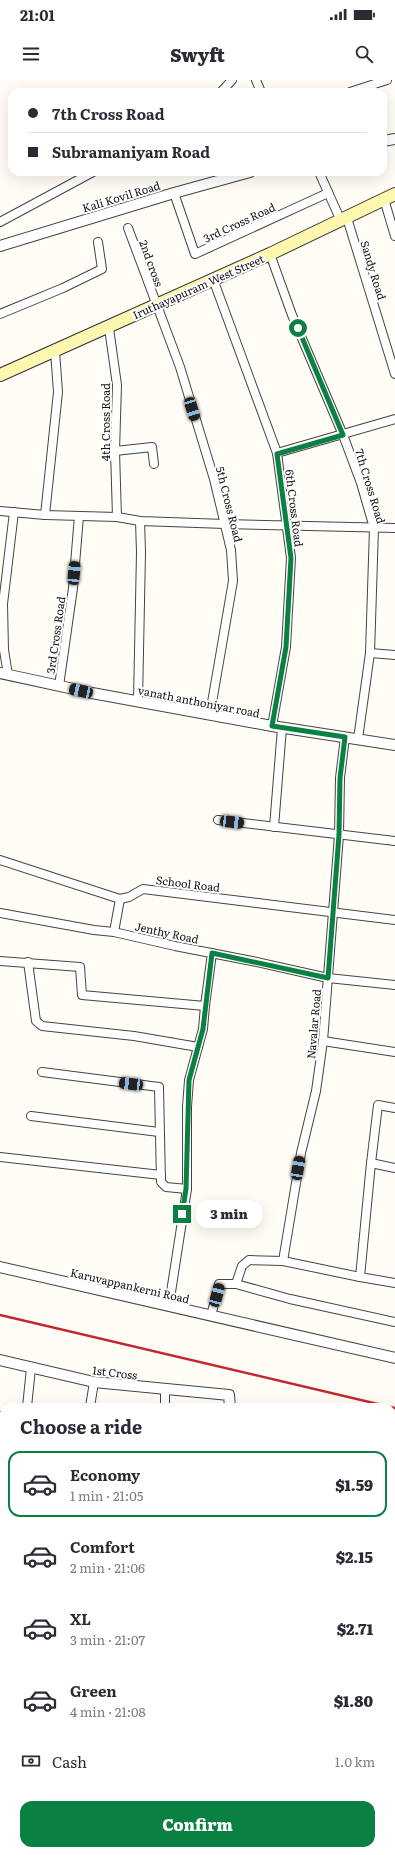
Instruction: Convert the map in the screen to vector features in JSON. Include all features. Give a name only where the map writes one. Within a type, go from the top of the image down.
[{"type":"main road","name":"Iruthayapuram West Street","points":[[0,375],[109,328],[155,305],[270,254],[395,194]]},
{"type":"street","points":[[225,88],[232,80]]},
{"type":"street","points":[[362,88],[387,80]]},
{"type":"street","points":[[0,222],[86,176]]},
{"type":"street","name":"Kali Kovil Road","points":[[0,246],[174,193],[236,176]]},
{"type":"street","points":[[322,176],[328,193],[344,219]]},
{"type":"street","name":"3rd Cross Road","points":[[174,193],[195,254],[328,193]]},
{"type":"street","points":[[384,199],[395,236]]},
{"type":"street","name":"Sandy Road","points":[[344,219],[395,374]]},
{"type":"street","name":"2nd cross","points":[[128,228],[155,305]]},
{"type":"street","points":[[0,314],[63,288],[102,269],[98,242]]},
{"type":"street","name":"7th Cross Road","points":[[270,254],[292,315],[343,435],[361,483],[374,528],[370,653],[358,739]]},
{"type":"street","name":"6th Cross Road","points":[[213,280],[277,454],[291,558],[286,647],[277,727],[274,827]]},
{"type":"street","name":"5th Cross Road","points":[[155,305],[180,367],[214,479],[231,550],[233,581],[210,714]]},
{"type":"street","name":"4th Cross Road","points":[[109,328],[116,385],[115,451],[117,517]]},
{"type":"street","points":[[45,515],[58,392],[55,351]]},
{"type":"street","points":[[277,454],[395,419]]},
{"type":"street","points":[[115,451],[152,447],[154,464]]},
{"type":"street","points":[[0,511],[45,515],[117,517],[140,521],[395,528]]},
{"type":"street","points":[[4,674],[3,604],[14,512]]},
{"type":"street","name":"3rd Cross Road","points":[[59,686],[73,588],[79,516]]},
{"type":"street","points":[[138,701],[141,552],[140,521]]},
{"type":"street","points":[[370,653],[395,655]]},
{"type":"street","name":"vanath anthoniyar road","points":[[4,674],[59,686],[277,727],[395,745]]},
{"type":"street","name":"Navalar Road","points":[[283,1261],[301,1153],[316,1091],[323,1041],[339,835],[340,778],[345,737]]},
{"type":"street","points":[[218,820],[395,841]]},
{"type":"street","points":[[0,860],[120,899],[114,932]]},
{"type":"street","name":"School Road","points":[[120,899],[129,897],[143,889],[395,920]]},
{"type":"street","name":"Jenthy Road","points":[[0,913],[94,930],[114,932],[328,978],[395,985]]},
{"type":"street","points":[[169,1306],[186,1189],[189,1080],[203,1029],[212,953]]},
{"type":"street","points":[[0,961],[80,967],[82,995],[205,1006]]},
{"type":"street","points":[[28,962],[36,1021],[42,1026],[134,1036],[198,1047]]},
{"type":"street","points":[[323,1041],[395,1052]]},
{"type":"street","points":[[42,1072],[159,1087],[161,1182],[166,1187],[186,1189]]},
{"type":"street","points":[[360,1277],[378,1105],[395,1108]]},
{"type":"street","points":[[31,1116],[159,1132]]},
{"type":"street","points":[[0,1157],[161,1175]]},
{"type":"street","points":[[371,1163],[395,1168]]},
{"type":"street","points":[[236,1284],[242,1266],[250,1260],[283,1261],[395,1283]]},
{"type":"street","name":"Karuvappankerni Road","points":[[0,1267],[395,1358]]},
{"type":"street","points":[[211,1316],[220,1284],[236,1284],[290,1300],[395,1322]]},
{"type":"street","name":"1st Cross","points":[[0,1360],[94,1382],[229,1396],[230,1403]]},
{"type":"street","points":[[27,1403],[31,1368]]},
{"type":"street","points":[[91,1403],[94,1382]]},
{"type":"street","points":[[165,1390],[165,1403]]},
{"type":"railway","points":[[0,1315],[374,1403]]},
{"type":"route","points":[[182,1214],[186,1189],[187,1106],[189,1080],[203,1029],[208,975],[212,953],[328,978],[339,835],[340,778],[345,737],[272,726],[286,647],[291,558],[277,454],[343,435],[298,328]]}]
